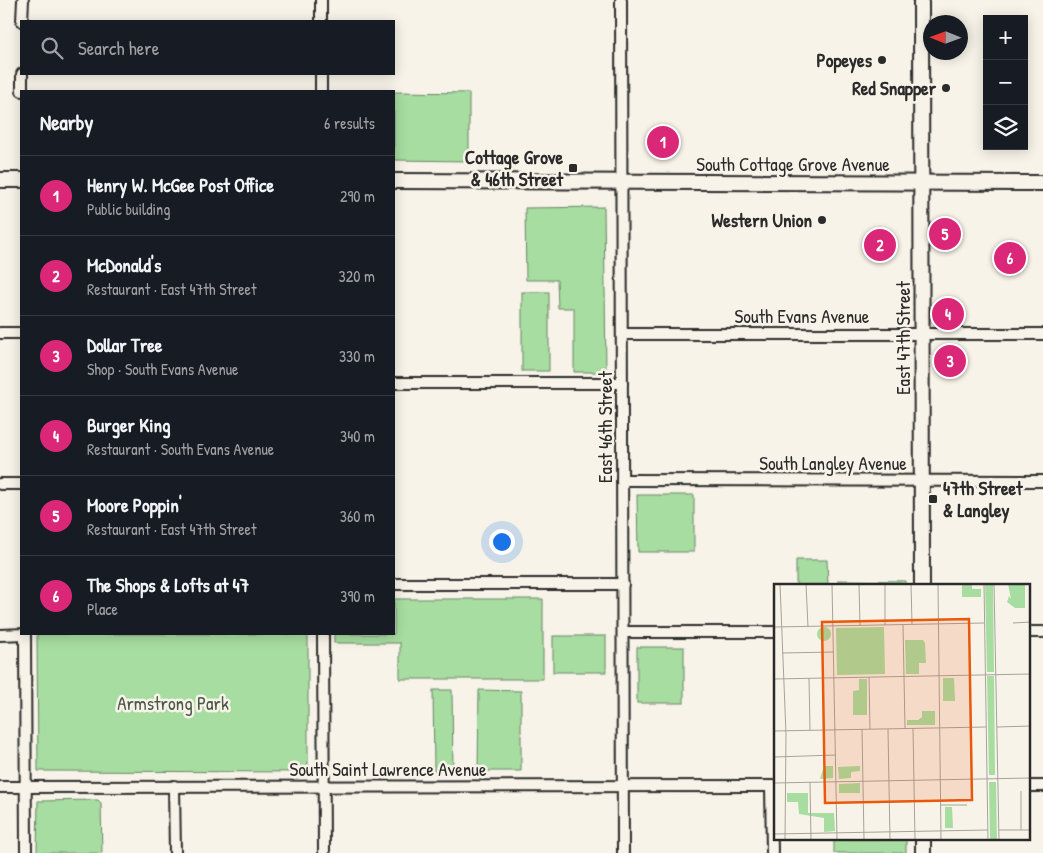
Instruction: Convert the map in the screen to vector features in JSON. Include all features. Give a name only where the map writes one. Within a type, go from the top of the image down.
[{"type":"main road","name":"East 47th Street","points":[[921,0],[922,584]]},
{"type":"main road","points":[[0,180],[20,180]]},
{"type":"main road","name":"South Cottage Grove Avenue","points":[[395,181],[1043,183]]},
{"type":"main road","points":[[923,840],[923,853]]},
{"type":"street","points":[[22,20],[23,0]]},
{"type":"street","points":[[321,0],[321,20]]},
{"type":"street","name":"East 46th Street","points":[[621,0],[623,853]]},
{"type":"street","points":[[22,75],[22,90]]},
{"type":"street","points":[[322,75],[322,90]]},
{"type":"street","points":[[0,333],[20,333]]},
{"type":"street","name":"South Evans Avenue","points":[[622,334],[1043,334]]},
{"type":"street","points":[[395,383],[622,383]]},
{"type":"street","name":"South Langley Avenue","points":[[622,480],[1043,481]]},
{"type":"street","points":[[0,484],[20,484]]},
{"type":"street","points":[[395,584],[623,584]]},
{"type":"street","points":[[623,632],[774,632]]},
{"type":"street","points":[[1030,632],[1043,632]]},
{"type":"street","points":[[0,634],[20,634]]},
{"type":"street","points":[[25,635],[26,853]]},
{"type":"street","points":[[323,635],[324,853]]},
{"type":"street","name":"South Saint Lawrence Avenue","points":[[0,786],[773,786]]},
{"type":"street","points":[[174,786],[174,853]]},
{"type":"street","points":[[772,853],[773,786]]},
{"type":"street","points":[[1030,786],[1043,786]]},
{"type":"green space","points":[[395,92],[469,93],[469,161],[395,160]]},
{"type":"green space","points":[[604,207],[606,372],[574,372],[574,308],[558,308],[557,280],[526,280],[525,208]]},
{"type":"green space","points":[[522,292],[549,292],[549,371],[522,371]]},
{"type":"green space","points":[[637,495],[694,495],[694,552],[638,552]]},
{"type":"green space","points":[[796,560],[827,560],[828,584],[796,584]]},
{"type":"green space","points":[[838,580],[905,581],[905,584],[838,584]]},
{"type":"green space","points":[[395,599],[543,599],[543,679],[400,679],[400,643],[334,643],[334,635],[395,635]]},
{"type":"green space","name":"Armstrong Park","points":[[37,635],[308,635],[308,772],[38,771]]},
{"type":"green space","points":[[553,636],[606,636],[606,672],[553,672]]},
{"type":"green space","points":[[637,647],[684,647],[684,703],[637,703]]},
{"type":"green space","points":[[433,690],[452,690],[453,771],[434,771]]},
{"type":"green space","points":[[479,690],[521,691],[521,771],[478,771]]},
{"type":"green space","points":[[98,800],[101,803],[102,853],[37,853],[38,801]]},
{"type":"green space","points":[[834,840],[906,840],[906,853],[834,853]]},
{"type":"place","name":"Popeyes","points":[[882,60]]},
{"type":"place","name":"Red Snapper","points":[[946,88]]},
{"type":"place","name":"Henry W. McGee Post Office","points":[[663,142]]},
{"type":"place","name":"Cottage Grove & 46th Street","points":[[573,168]]},
{"type":"place","name":"Western Union","points":[[822,220]]},
{"type":"place","name":"Moore Poppin'","points":[[945,234]]},
{"type":"place","name":"McDonald's","points":[[880,245]]},
{"type":"place","name":"The Shops & Lofts at 47","points":[[1010,258]]},
{"type":"place","name":"Burger King","points":[[948,314]]},
{"type":"place","name":"Dollar Tree","points":[[950,361]]},
{"type":"place","name":"47th Street & Langley","points":[[933,499]]}]
